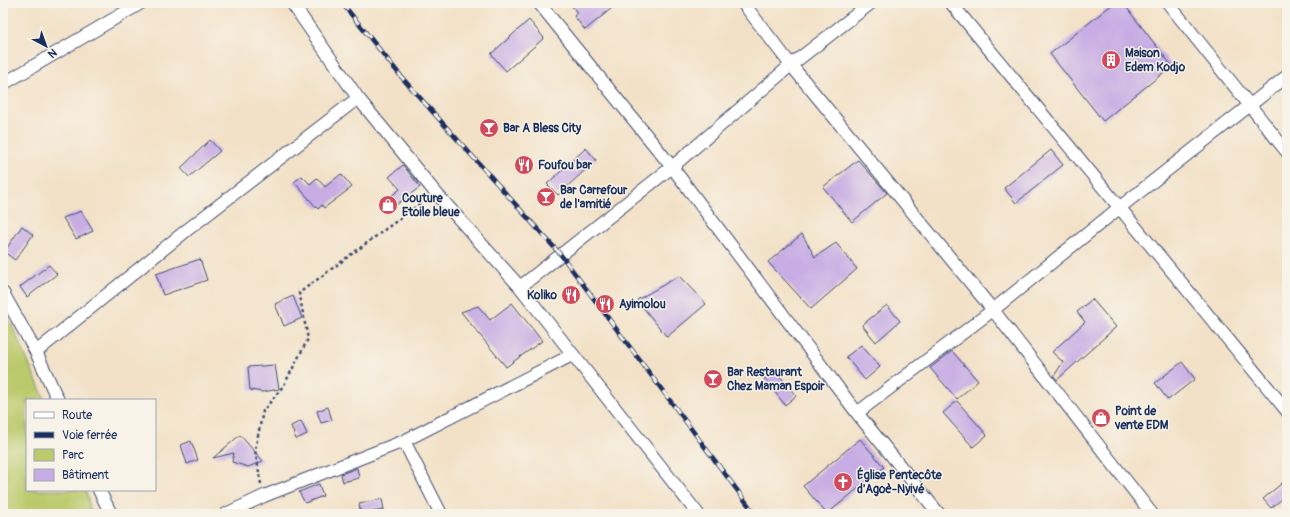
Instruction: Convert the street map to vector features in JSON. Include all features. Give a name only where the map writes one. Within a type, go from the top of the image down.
[{"type":"street","points":[[3,84],[140,3]]},
{"type":"street","points":[[292,3],[358,98],[435,192],[520,287],[698,514]]},
{"type":"street","points":[[539,3],[672,167],[857,413],[939,514]]},
{"type":"street","points":[[743,3],[993,310],[1152,514]]},
{"type":"street","points":[[520,287],[672,167],[792,65],[871,3]]},
{"type":"street","points":[[951,3],[1287,411]]},
{"type":"street","points":[[1168,3],[1287,152]]},
{"type":"street","points":[[857,413],[993,310],[1119,208],[1287,76]]},
{"type":"street","points":[[36,352],[187,230],[358,98]]},
{"type":"street","points":[[3,292],[36,352],[58,399]]},
{"type":"street","points":[[226,514],[264,496],[404,441],[572,355]]},
{"type":"street","points":[[404,441],[441,514]]},
{"type":"street","points":[[100,491],[111,514]]},
{"type":"path","points":[[264,496],[255,450],[263,411],[284,385],[308,339],[299,293],[435,192]]},
{"type":"green space","points":[[3,305],[45,399],[26,399],[26,491],[85,491],[91,514],[3,514]]},
{"type":"building","points":[[570,3],[618,3],[585,30],[574,16],[577,13]]},
{"type":"building","name":"Maison Edem Kodjo","points":[[1114,3],[1123,3],[1172,66],[1103,121],[1050,54]]},
{"type":"building","points":[[529,20],[544,38],[506,71],[491,54]]},
{"type":"building","points":[[210,140],[220,151],[189,177],[181,168]]},
{"type":"building","points":[[586,148],[596,160],[558,195],[547,184]]},
{"type":"building","points":[[1051,150],[1063,165],[1016,203],[1004,188]]},
{"type":"building","points":[[858,160],[887,193],[852,222],[823,187]]},
{"type":"building","points":[[403,165],[420,187],[385,213],[379,206],[400,189],[389,177]]},
{"type":"building","points":[[341,174],[352,187],[324,208],[322,205],[318,209],[294,182],[302,176],[310,184],[317,178],[325,187]]},
{"type":"building","points":[[81,211],[93,231],[76,239],[63,218]]},
{"type":"building","points":[[22,226],[33,235],[15,260],[4,252]]},
{"type":"building","points":[[802,234],[815,257],[836,243],[857,269],[811,309],[768,262]]},
{"type":"building","points":[[200,259],[207,280],[163,295],[156,274]]},
{"type":"building","points":[[49,265],[57,274],[27,297],[20,287]]},
{"type":"building","points":[[679,276],[706,304],[667,337],[637,300]]},
{"type":"building","points":[[293,296],[302,318],[284,326],[275,304]]},
{"type":"building","points":[[1092,299],[1116,327],[1057,380],[1054,376],[1063,362],[1052,352],[1085,322],[1077,312]]},
{"type":"building","points":[[512,303],[542,341],[506,367],[461,312],[478,306],[490,320]]},
{"type":"building","points":[[887,305],[900,321],[876,342],[862,325]]},
{"type":"building","points":[[861,345],[880,367],[865,380],[846,357]]},
{"type":"building","points":[[952,351],[978,381],[957,399],[930,368]]},
{"type":"building","points":[[1182,362],[1195,379],[1168,400],[1155,383]]},
{"type":"building","points":[[275,365],[279,389],[263,392],[250,390],[248,367]]},
{"type":"building","points":[[775,370],[796,396],[785,405],[764,378]]},
{"type":"building","points":[[957,401],[987,435],[973,447],[943,413]]},
{"type":"building","points":[[328,407],[332,420],[321,423],[317,411]]},
{"type":"building","points":[[301,421],[307,434],[296,439],[291,426]]},
{"type":"building","points":[[240,435],[263,461],[248,467],[232,462],[234,453],[213,458]]},
{"type":"building","points":[[860,439],[884,467],[827,514],[803,486]]},
{"type":"building","points":[[191,441],[198,460],[187,464],[181,445]]},
{"type":"building","points":[[357,468],[359,478],[343,482],[341,474]]},
{"type":"building","points":[[1287,479],[1287,495],[1271,508],[1263,499]]},
{"type":"building","points":[[319,484],[323,496],[305,503],[299,492]]},
{"type":"building","points":[[382,499],[384,510],[361,514],[359,504]]},
{"type":"railway","points":[[342,3],[404,80],[561,255],[755,514]]},
{"type":"place","name":"Maison Edem Kodjo","points":[[1111,60]]},
{"type":"place","name":"Bar A Bless City","points":[[489,128]]},
{"type":"place","name":"Foufou bar","points":[[524,165]]},
{"type":"place","name":"Bar Carrefour de l'amitié","points":[[546,197]]},
{"type":"place","name":"Couture Etoile bleue","points":[[388,205]]},
{"type":"place","name":"Koliko","points":[[571,295]]},
{"type":"place","name":"Ayimolou","points":[[605,304]]},
{"type":"place","name":"Bar Restaurant Chez Maman Espoir","points":[[713,379]]},
{"type":"place","name":"Point de vente EDM","points":[[1101,418]]},
{"type":"place","name":"Église Pentecôte d'Agoè-Nyivé","points":[[843,482]]}]
